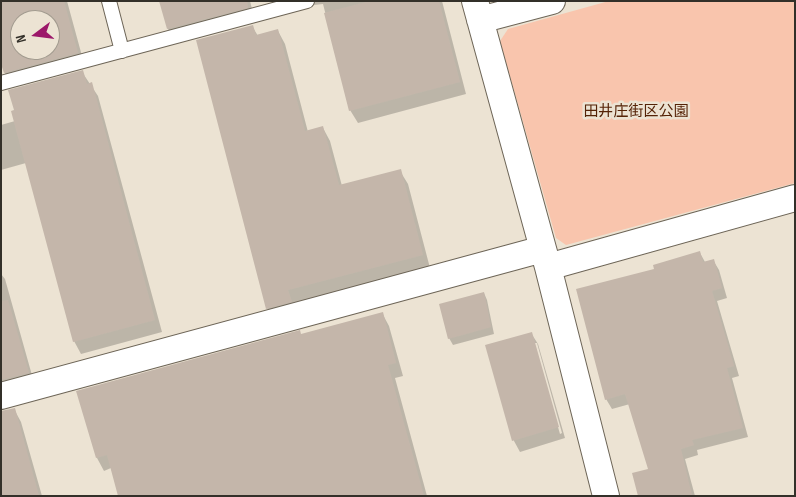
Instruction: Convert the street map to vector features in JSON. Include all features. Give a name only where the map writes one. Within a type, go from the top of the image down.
[{"type":"street","points":[[552,1],[477,11],[546,258],[606,496]]},
{"type":"street","points":[[1,396],[546,258],[795,198]]},
{"type":"lane","points":[[109,1],[122,51]]},
{"type":"lane","points":[[1,83],[299,2]]},
{"type":"green space","name":"田井庄街区公園","points":[[609,1],[795,1],[795,183],[566,245],[556,238],[500,41],[508,29]]},
{"type":"building","points":[[1,1],[64,1],[78,53],[60,58],[60,10],[10,10],[10,60],[52,60],[4,73],[1,64]]},
{"type":"building","points":[[159,1],[247,1],[248,8],[167,29]]},
{"type":"building","points":[[370,1],[439,1],[460,82],[349,111],[324,13]]},
{"type":"building","points":[[253,25],[256,35],[278,29],[305,131],[323,126],[339,185],[401,169],[423,255],[288,290],[292,302],[266,309],[196,40]]},
{"type":"building","points":[[83,70],[87,84],[92,82],[155,320],[73,342],[11,111],[14,110],[8,90]]},
{"type":"building","points":[[700,251],[703,262],[714,259],[722,288],[712,291],[734,366],[727,368],[743,428],[692,440],[694,445],[681,449],[692,496],[638,496],[632,473],[648,469],[625,394],[605,400],[576,289],[654,269],[653,265]]},
{"type":"building","points":[[484,292],[491,327],[448,339],[439,304]]},
{"type":"building","points":[[8,300],[29,373],[1,380],[1,301]]},
{"type":"building","points":[[383,312],[396,363],[388,365],[424,496],[118,496],[107,455],[96,458],[76,391],[300,330],[301,334]]},
{"type":"building","points":[[532,332],[559,427],[512,441],[485,345]]},
{"type":"building","points":[[15,408],[39,496],[1,496],[1,411]]}]
